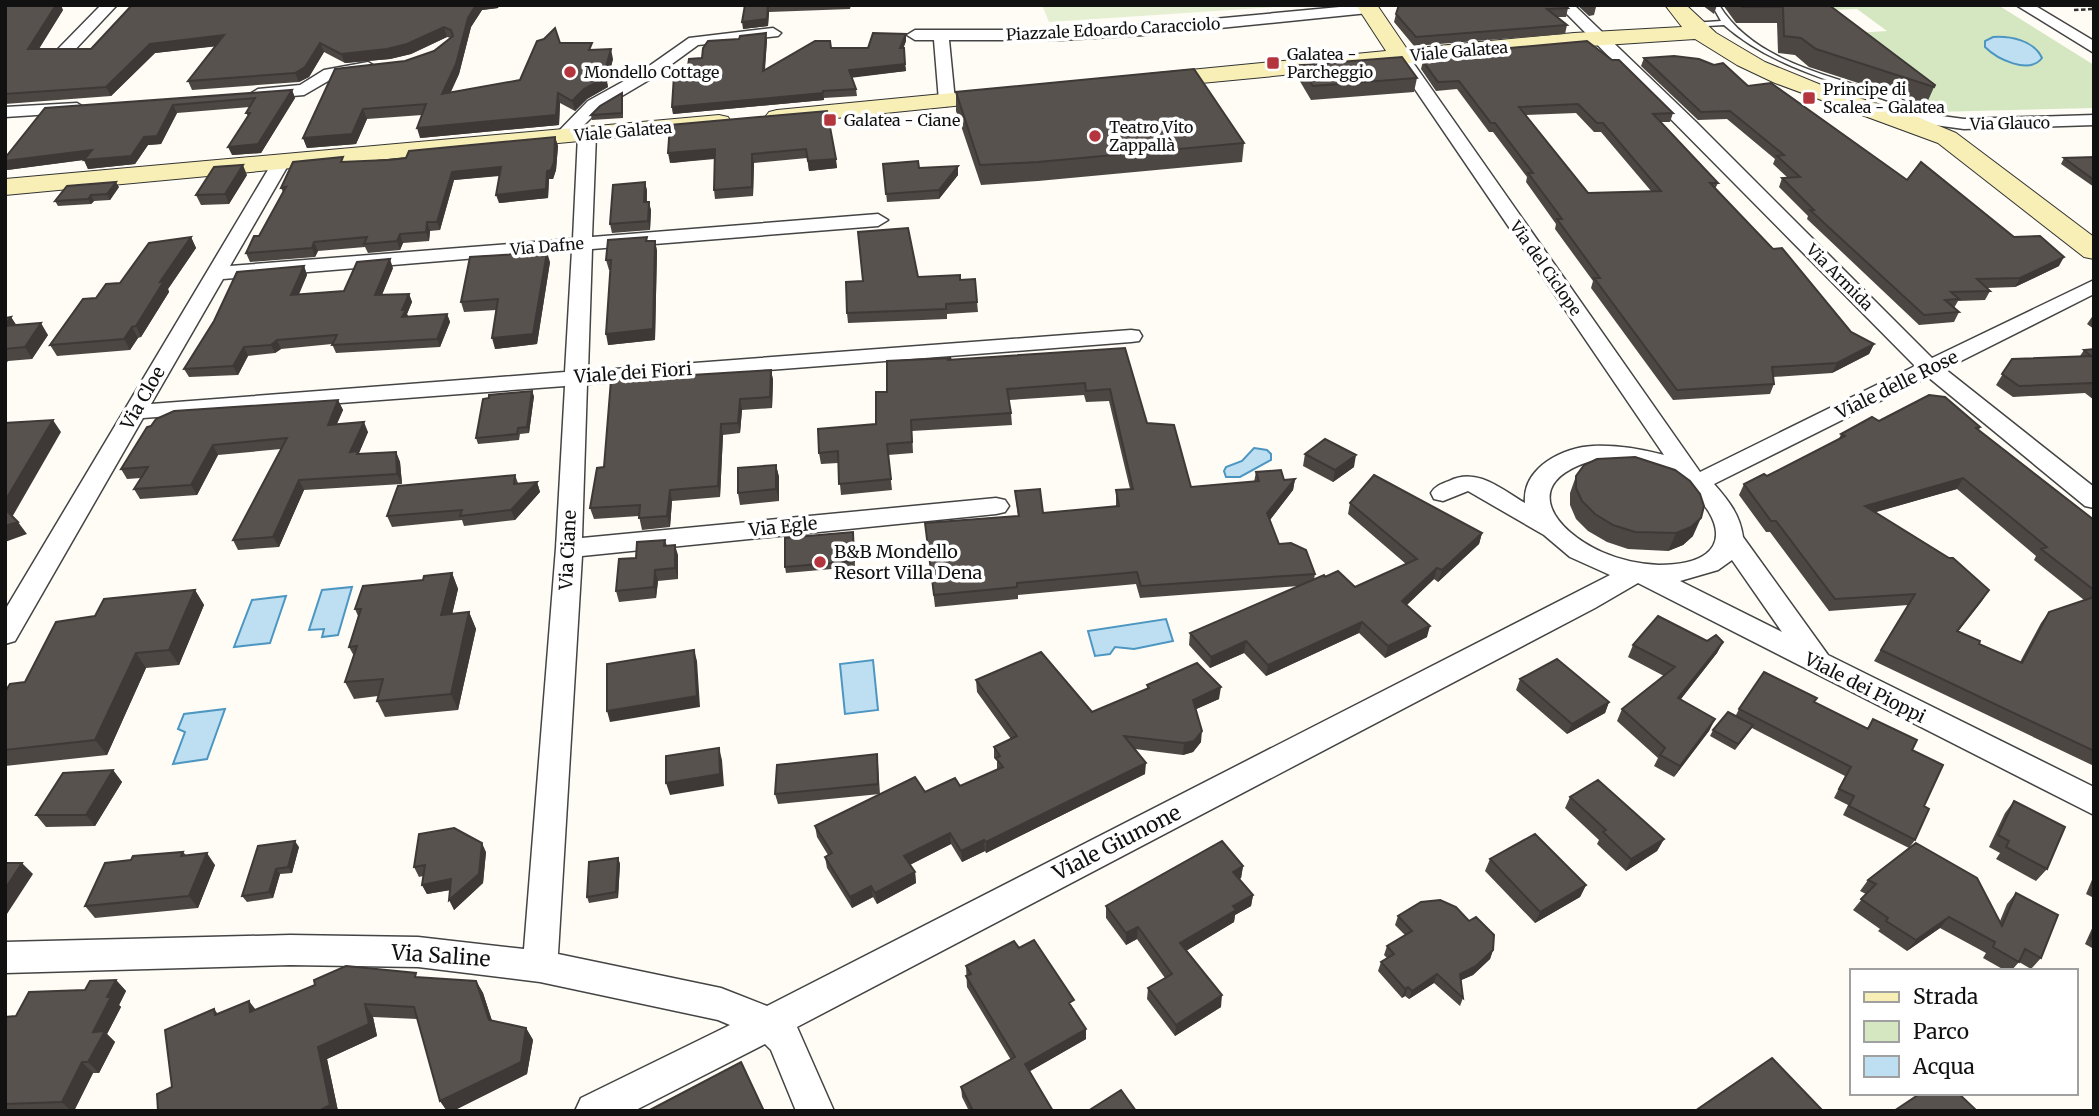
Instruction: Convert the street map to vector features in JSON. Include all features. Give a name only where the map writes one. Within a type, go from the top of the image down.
[{"type":"main road","points":[[1675,5],[1697,28],[1729,51],[1777,76],[1927,128],[1947,138],[2094,251]]},
{"type":"main road","points":[[1367,7],[1401,57]]},
{"type":"main road","name":"Viale Galatea","points":[[1128,83],[1697,28]]},
{"type":"main road","name":"Viale Galatea","points":[[5,187],[1032,92]]},
{"type":"street","points":[[64,52],[110,5]]},
{"type":"street","points":[[1565,5],[1600,38]]},
{"type":"street","points":[[2023,5],[2094,48]]},
{"type":"street","name":"Piazzale Edoardo Caracciolo","points":[[915,35],[1060,35],[1160,29],[1367,7]]},
{"type":"street","points":[[575,136],[594,105],[648,74],[694,41],[773,33]]},
{"type":"street","points":[[941,36],[947,101]]},
{"type":"street","name":"Via Armida","points":[[1600,38],[1690,125],[1930,369],[2094,499]]},
{"type":"street","name":"Via del Ciclope","points":[[1401,57],[1695,480]]},
{"type":"street","points":[[247,95],[304,90],[330,73],[383,67]]},
{"type":"street","points":[[5,112],[88,107]]},
{"type":"street","name":"Via Glauco","points":[[1884,114],[1994,124],[2094,120]]},
{"type":"street","name":"Via Ciane","points":[[540,965],[569,548],[583,244],[575,136]]},
{"type":"street","name":"Via Cloe","points":[[5,634],[281,162]]},
{"type":"street","name":"Via Dafne","points":[[216,273],[878,220]]},
{"type":"street","name":"Viale delle Rose","points":[[1695,480],[1930,369],[2094,286]]},
{"type":"street","name":"Viale dei Fiori","points":[[134,412],[1131,336]]},
{"type":"street","points":[[1443,493],[1465,482],[1476,485],[1552,530],[1588,556],[1637,572],[1660,574],[1700,568],[1715,560],[1725,550],[1730,538],[1730,524],[1724,509],[1695,480],[1642,457],[1616,453],[1590,453],[1568,458],[1551,467],[1540,480],[1536,495],[1541,512],[1552,530]]},
{"type":"street","name":"Via Egle","points":[[569,548],[996,506]]},
{"type":"street","points":[[1730,538],[1821,666]]},
{"type":"street","name":"Viale dei Pioppi","points":[[1637,572],[2094,802]]},
{"type":"street","name":"Viale Giunone","points":[[594,1111],[768,1024],[1637,572]]},
{"type":"street","name":"Via Saline","points":[[5,958],[290,950],[418,952],[540,965],[721,1004],[768,1024],[784,1038],[815,1111]]},
{"type":"lane","points":[[1715,5],[1724,23],[1789,63],[1895,100],[1906,105],[1920,119]]},
{"type":"lane","points":[[1697,28],[1724,23]]},
{"type":"path","points":[[2084,9],[2094,9]]},
{"type":"green space","points":[[1042,5],[1304,5],[1049,22]]},
{"type":"green space","points":[[1793,5],[1998,5],[2094,65],[2094,108],[1934,112],[1918,103],[1839,34],[1887,31],[1857,9],[1806,11]]},
{"type":"water","points":[[1993,37],[2014,38],[2027,43],[2042,58],[2029,65],[2005,60],[1985,47],[1985,41]]},
{"type":"water","points":[[1254,448],[1267,450],[1271,454],[1271,460],[1240,477],[1226,477],[1226,467],[1242,461]]},
{"type":"water","points":[[352,587],[338,635],[322,637],[324,629],[309,630],[322,590]]},
{"type":"water","points":[[286,596],[270,643],[234,647],[252,600]]},
{"type":"water","points":[[1166,619],[1173,641],[1134,649],[1115,647],[1110,654],[1095,656],[1088,631]]},
{"type":"water","points":[[873,660],[878,710],[845,714],[840,664]]},
{"type":"water","points":[[225,709],[207,759],[173,764],[185,732],[178,729],[184,714]]},
{"type":"building","points":[[5,5],[56,5],[28,49],[91,49],[132,5],[476,5],[468,18],[456,64],[442,94],[520,80],[537,41],[544,39],[555,28],[560,43],[592,43],[589,50],[611,49],[603,77],[606,77],[584,89],[572,101],[558,93],[556,115],[417,128],[426,104],[363,109],[352,134],[303,138],[335,69],[405,61],[434,51],[453,36],[451,30],[444,27],[407,44],[387,49],[341,54],[320,43],[305,67],[295,73],[188,81],[224,35],[150,44],[106,87],[5,94]]},
{"type":"building","points":[[745,5],[768,5],[767,19],[742,22]]},
{"type":"building","points":[[1399,5],[1565,5],[1568,8],[1547,9],[1567,25],[1416,37],[1396,14]]},
{"type":"building","points":[[1741,5],[1829,5],[1935,85],[1934,87],[1816,49],[1801,38],[1784,36],[1783,7]]},
{"type":"building","points":[[766,33],[763,71],[815,41],[830,41],[831,48],[868,48],[873,33],[906,34],[900,48],[904,48],[905,64],[849,70],[856,89],[672,107],[674,75],[687,74],[689,59],[702,58],[703,48],[708,41],[739,39],[740,36]]},
{"type":"building","points":[[1587,41],[1612,60],[1619,60],[1673,113],[1653,114],[1718,183],[1710,183],[1773,249],[1782,248],[1851,332],[1874,344],[1837,363],[1772,367],[1774,384],[1677,390],[1594,278],[1600,278],[1528,173],[1533,173],[1459,81],[1438,82],[1423,61],[1436,60],[1431,55]],"holes":[[[1578,104],[1597,123],[1603,123],[1661,191],[1588,193],[1519,107]]]},
{"type":"building","points":[[1674,56],[1699,59],[1714,65],[1723,63],[1748,86],[1771,83],[1907,180],[1921,162],[2014,237],[2040,236],[2064,257],[2020,278],[1977,279],[1990,291],[1951,292],[1959,299],[1945,300],[1959,312],[1924,315],[1810,210],[1814,210],[1782,178],[1800,177],[1777,156],[1784,155],[1730,111],[1701,112],[1644,58]]},
{"type":"building","points":[[1402,57],[1417,78],[1313,86],[1300,65]]},
{"type":"building","name":"Teatro Vito Zappallà","points":[[1194,69],[1244,143],[980,165],[956,92]]},
{"type":"building","points":[[292,90],[258,144],[228,147],[250,113],[246,113],[255,98],[173,105],[157,136],[144,137],[131,156],[84,160],[92,150],[5,161],[45,108]]},
{"type":"building","points":[[622,93],[622,113],[591,115],[600,106]]},
{"type":"building","points":[[827,111],[836,159],[808,161],[806,149],[752,154],[752,187],[714,190],[715,149],[668,153],[670,125]]},
{"type":"building","points":[[555,137],[554,162],[551,170],[547,171],[546,189],[496,195],[501,167],[452,172],[437,222],[427,222],[426,232],[400,234],[397,241],[364,244],[367,237],[314,242],[312,248],[246,253],[254,236],[259,236],[286,187],[281,188],[293,162],[343,157],[341,162],[388,160],[406,158],[409,151]]},
{"type":"building","points":[[2094,157],[2094,180],[2064,158]]},
{"type":"building","points":[[918,161],[919,168],[958,166],[939,190],[886,194],[883,164]]},
{"type":"building","points":[[243,165],[225,194],[196,195],[214,167]]},
{"type":"building","points":[[116,182],[107,194],[91,195],[88,199],[55,201],[67,186]]},
{"type":"building","points":[[645,182],[644,202],[649,202],[648,221],[610,224],[613,185]]},
{"type":"building","points":[[908,228],[918,277],[960,275],[960,280],[975,279],[977,302],[946,304],[946,309],[847,313],[846,282],[863,281],[858,232]]},
{"type":"building","points":[[191,237],[160,282],[164,281],[136,326],[132,327],[124,339],[50,345],[83,299],[96,298],[106,284],[120,283],[149,243]]},
{"type":"building","points":[[647,237],[646,241],[655,241],[653,329],[606,334],[611,260],[606,260],[608,240]]},
{"type":"building","points":[[547,252],[533,334],[492,338],[498,299],[461,302],[470,257]]},
{"type":"building","points":[[390,259],[375,295],[409,294],[402,317],[447,314],[437,339],[332,345],[337,335],[277,340],[271,345],[244,347],[233,366],[184,369],[214,321],[237,272],[304,266],[291,295],[344,291],[357,262]]},
{"type":"building","points":[[41,323],[25,347],[5,349],[5,326]]},
{"type":"building","points":[[1125,348],[1147,423],[1174,425],[1191,487],[1259,481],[1256,472],[1281,470],[1284,480],[1295,479],[1267,513],[1279,544],[1291,543],[1306,550],[1315,574],[1141,586],[1137,572],[1017,583],[1017,587],[934,595],[925,523],[1019,516],[1015,491],[1040,489],[1043,513],[1119,506],[1116,490],[1133,489],[1110,389],[1086,391],[1085,383],[1007,389],[1011,413],[911,420],[912,442],[887,444],[891,479],[839,484],[838,451],[819,453],[818,429],[876,424],[876,392],[887,392],[887,361],[951,358],[947,360]]},
{"type":"building","points":[[2094,349],[2094,384],[2019,386],[2002,374],[2012,359],[2091,356],[2084,350]]},
{"type":"building","points":[[771,370],[770,397],[740,399],[738,423],[721,424],[718,486],[670,490],[667,516],[639,518],[640,505],[590,508],[597,468],[604,467],[611,380]]},
{"type":"building","points":[[532,391],[527,427],[518,428],[517,434],[476,438],[483,399],[489,398],[489,395]]},
{"type":"building","points":[[1929,395],[1945,397],[1980,427],[1976,428],[2094,520],[2094,590],[2041,549],[2047,547],[1963,478],[1865,506],[1953,558],[1989,590],[1957,631],[2022,663],[2049,612],[2094,597],[2094,751],[1881,650],[1915,594],[1835,599],[1776,521],[1771,521],[1744,484],[1764,474],[1767,476],[1845,436],[1841,434],[1872,417],[1879,421]]},
{"type":"building","points":[[338,400],[328,425],[364,422],[350,452],[396,452],[397,474],[299,480],[273,537],[233,540],[287,438],[213,445],[191,485],[134,489],[148,467],[121,469],[147,427],[156,419],[174,411]]},
{"type":"building","points":[[53,420],[5,501],[5,423]]},
{"type":"building","points":[[1325,439],[1356,455],[1335,470],[1305,454]]},
{"type":"building","points":[[1635,457],[1675,470],[1690,481],[1700,494],[1704,506],[1701,518],[1691,527],[1676,533],[1635,532],[1613,525],[1595,514],[1582,501],[1576,488],[1576,476],[1584,465],[1597,459]]},
{"type":"building","points":[[776,465],[776,489],[738,493],[738,468]]},
{"type":"building","points":[[515,475],[514,484],[537,482],[511,510],[460,516],[462,510],[387,516],[398,486]]},
{"type":"building","points":[[1374,475],[1482,533],[1442,570],[1437,568],[1402,601],[1430,626],[1388,646],[1362,622],[1268,665],[1246,641],[1211,657],[1190,633],[1324,575],[1325,577],[1338,571],[1355,587],[1417,559],[1350,503]]},
{"type":"building","points":[[5,509],[18,522],[5,526]]},
{"type":"building","points":[[853,532],[854,561],[785,567],[785,538]]},
{"type":"building","points":[[665,540],[664,546],[675,545],[675,568],[655,570],[654,587],[616,591],[619,559],[636,558],[637,542]]},
{"type":"building","points":[[452,573],[441,615],[469,612],[451,694],[377,701],[383,679],[345,682],[357,646],[349,647],[361,609],[355,609],[363,586],[423,580],[424,576]]},
{"type":"building","points":[[195,590],[169,650],[136,653],[95,740],[5,750],[5,692],[10,684],[25,682],[56,622],[95,616],[104,599]]},
{"type":"building","points":[[1658,616],[1707,641],[1716,635],[1723,642],[1678,698],[1715,719],[1680,766],[1660,755],[1665,748],[1622,709],[1675,667],[1633,645]]},
{"type":"building","points":[[694,650],[697,696],[607,711],[607,664]]},
{"type":"building","points":[[1041,652],[1092,712],[1149,688],[1147,685],[1197,663],[1221,687],[1193,700],[1202,731],[1194,741],[1184,743],[1124,736],[1146,763],[986,842],[984,840],[961,851],[950,833],[904,856],[915,872],[875,893],[871,886],[850,897],[825,857],[832,853],[815,826],[915,777],[925,792],[955,778],[960,786],[1003,767],[996,758],[1000,756],[994,747],[1017,736],[976,680]]},
{"type":"building","points":[[1557,659],[1609,702],[1572,724],[1520,679]]},
{"type":"building","points":[[1764,672],[1817,698],[1814,702],[1868,729],[1873,719],[1917,740],[1912,750],[1943,765],[1924,806],[1929,809],[1915,840],[1849,806],[1854,796],[1839,789],[1851,767],[1739,709]]},
{"type":"building","points":[[1728,712],[1753,725],[1738,744],[1713,730]]},
{"type":"building","points":[[719,748],[720,774],[666,783],[666,756]]},
{"type":"building","points":[[877,754],[878,784],[775,794],[777,765]]},
{"type":"building","points":[[113,770],[86,815],[36,815],[63,773]]},
{"type":"building","points":[[1598,780],[1664,839],[1631,859],[1603,832],[1606,830],[1570,797]]},
{"type":"building","points":[[2014,801],[2065,827],[2047,869],[2006,847],[2009,841],[1998,835]]},
{"type":"building","points":[[454,828],[482,843],[479,874],[449,900],[451,879],[422,885],[425,865],[414,867],[419,834]]},
{"type":"building","points":[[1535,834],[1586,885],[1540,912],[1490,859]]},
{"type":"building","points":[[295,841],[288,867],[276,869],[269,892],[242,896],[258,846]]},
{"type":"building","points":[[1222,841],[1243,866],[1233,872],[1253,895],[1233,906],[1236,910],[1180,943],[1222,995],[1176,1025],[1148,988],[1172,974],[1138,927],[1126,933],[1106,906]]},
{"type":"building","points":[[1916,843],[1977,878],[2002,926],[2016,893],[2058,915],[2041,958],[2025,949],[2019,962],[1993,947],[1995,942],[1949,917],[1916,940],[1886,921],[1888,918],[1861,899],[1876,884],[1868,880]]},
{"type":"building","points":[[183,852],[181,856],[207,853],[189,896],[85,906],[105,863],[131,860],[133,856]]},
{"type":"building","points":[[618,858],[616,892],[587,897],[589,862]]},
{"type":"building","points":[[5,863],[22,863],[5,889]]},
{"type":"building","points":[[1440,900],[1456,907],[1469,921],[1476,917],[1494,935],[1493,950],[1476,966],[1460,974],[1463,998],[1437,974],[1412,991],[1408,987],[1405,989],[1381,962],[1394,954],[1387,946],[1412,931],[1398,916],[1421,902]]},
{"type":"building","points":[[1034,940],[1074,1000],[1069,1003],[1086,1029],[1025,1064],[1053,1111],[973,1111],[961,1087],[1015,1057],[966,976],[971,974],[966,966],[1014,941],[1019,948]]},
{"type":"building","points":[[346,966],[416,973],[415,977],[476,981],[489,1020],[526,1028],[521,1062],[440,1101],[414,1007],[365,1004],[369,1024],[318,1047],[330,1105],[319,1111],[158,1111],[157,1094],[172,1087],[165,1030],[214,1009],[215,1015],[249,1001],[250,1012],[315,985],[314,980]]},
{"type":"building","points":[[116,980],[107,997],[111,997],[93,1032],[105,1031],[88,1062],[82,1062],[62,1102],[5,1104],[5,1017],[16,1016],[29,992],[85,990],[90,981]]},
{"type":"building","points":[[1772,1058],[1823,1111],[1698,1109]]},
{"type":"building","points":[[741,1062],[764,1111],[648,1111]]},
{"type":"building","points":[[1121,1090],[1136,1111],[1088,1111]]},
{"type":"building","points":[[1918,1095],[1960,1095],[1977,1111],[1894,1111]]},
{"type":"place","name":"Galatea - Parcheggio","points":[[1273,63]]},
{"type":"place","name":"Mondello Cottage","points":[[570,72]]},
{"type":"place","name":"Principe di Scalea - Galatea","points":[[1809,98]]},
{"type":"place","name":"Galatea - Ciane","points":[[830,120]]},
{"type":"place","name":"Teatro Vito Zappallà","points":[[1095,136]]},
{"type":"place","name":"B&B Mondello Resort Villa Dena","points":[[820,562]]}]
